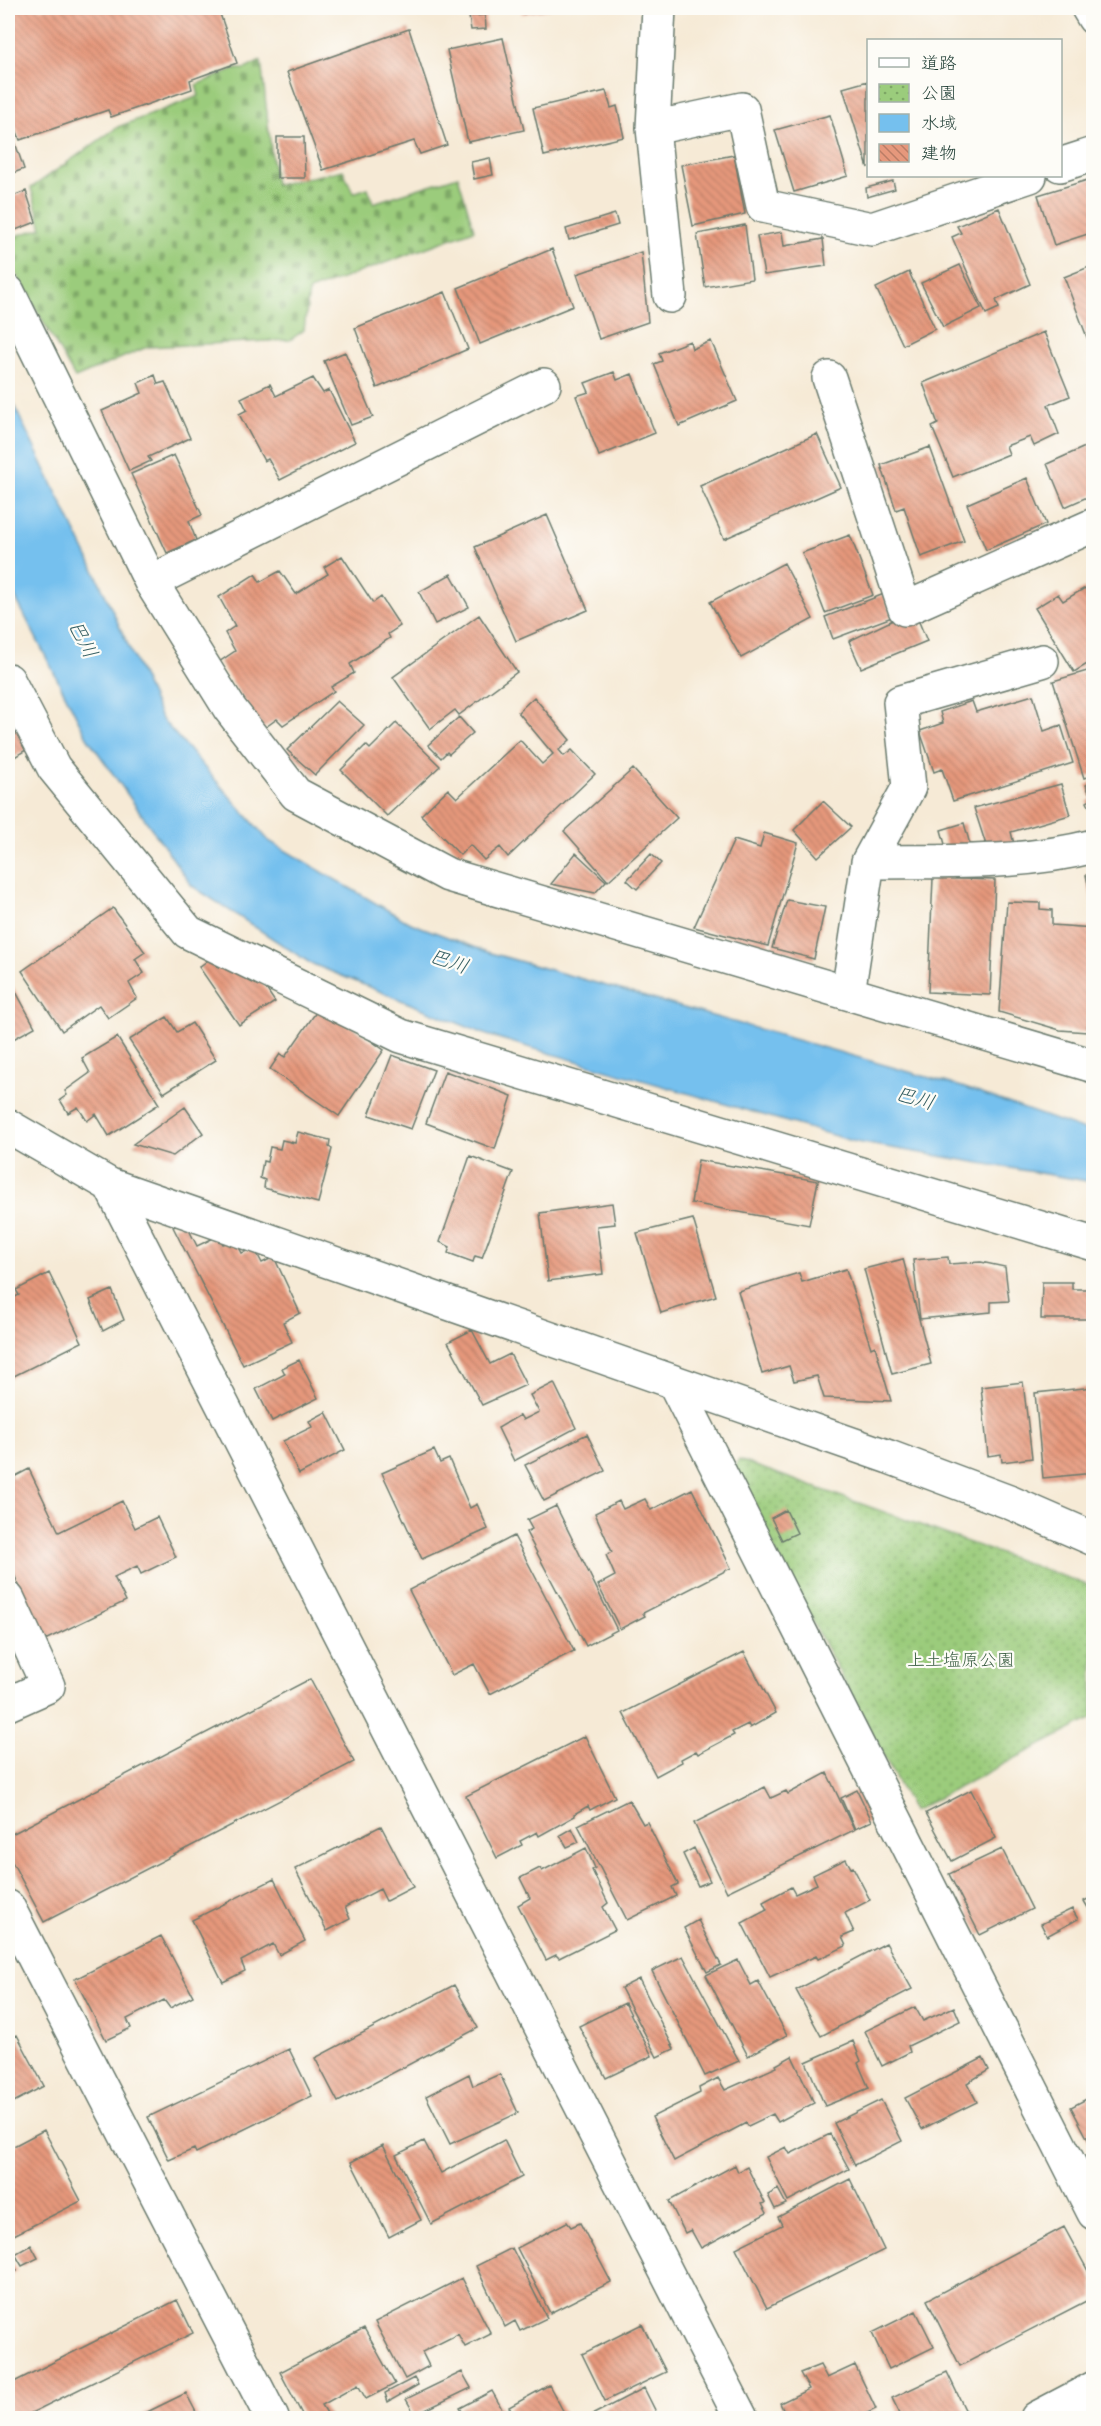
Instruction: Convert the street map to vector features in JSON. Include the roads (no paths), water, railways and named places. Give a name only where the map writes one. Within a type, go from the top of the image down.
[{"type":"street","points":[[659,8],[653,128],[670,296]]},
{"type":"street","points":[[1088,8],[1094,18]]},
{"type":"street","points":[[653,128],[742,109],[763,206],[872,229],[1027,177]]},
{"type":"street","points":[[1062,164],[1094,154]]},
{"type":"street","points":[[8,292],[151,582],[230,709],[296,794],[448,875],[1094,1066]]},
{"type":"street","points":[[829,378],[905,609],[1094,525]]},
{"type":"street","points":[[151,582],[544,385]]},
{"type":"street","points":[[848,993],[868,862],[909,787],[900,702],[1042,661]]},
{"type":"street","points":[[8,680],[54,768],[188,932],[401,1036],[1094,1244]]},
{"type":"street","points":[[868,862],[990,861],[1063,854],[1094,846]]},
{"type":"street","points":[[8,1126],[110,1185],[900,1461],[1009,1502],[1094,1539]]},
{"type":"street","points":[[110,1185],[741,2418]]},
{"type":"street","points":[[674,1382],[1094,2213]]},
{"type":"street","points":[[8,1599],[48,1686],[8,1704]]},
{"type":"street","points":[[8,1908],[272,2418]]},
{"type":"street","points":[[1037,2418],[1094,2388]]},
{"type":"water","name":"巴川","points":[[8,393],[95,572],[161,718],[269,841],[408,922],[487,952],[962,1087],[1093,1133],[1093,1182],[856,1142],[487,1035],[310,963],[192,886],[87,737],[8,583]]},
{"type":"park label","name":"上土塩原公園","points":[[961,1660]]}]
